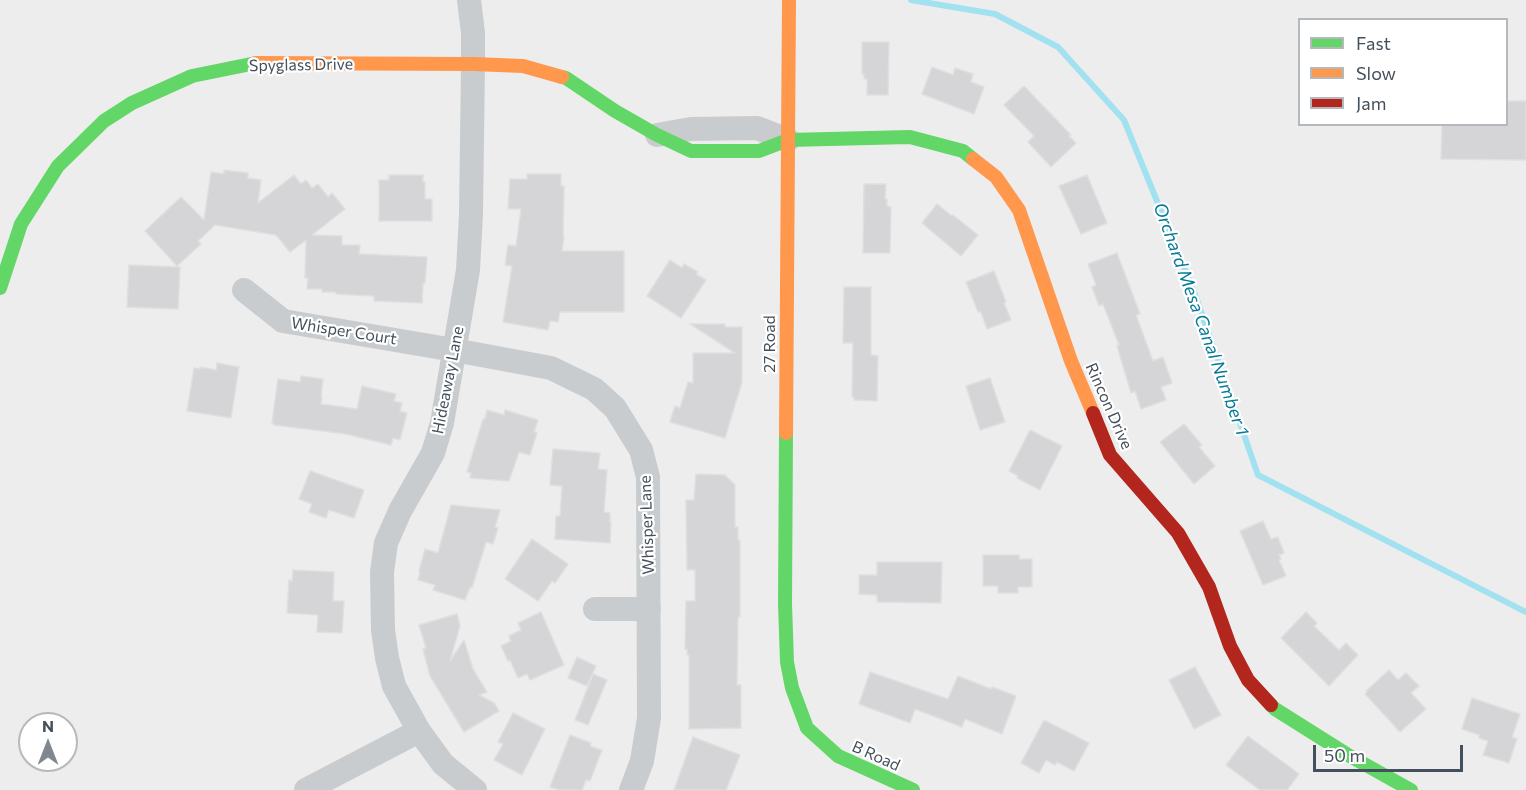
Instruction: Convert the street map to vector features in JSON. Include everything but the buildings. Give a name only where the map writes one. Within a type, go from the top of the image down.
[{"type":"street","name":"Hideaway Lane","points":[[470,0],[473,64],[471,214],[468,259],[442,423],[433,453],[400,511],[386,543],[382,572],[383,630],[394,686],[419,731],[443,764],[475,790]]},
{"type":"street","name":"27 Road","points":[[789,0],[785,604],[787,662],[792,688]]},
{"type":"street","name":"Spyglass Drive","points":[[0,288],[21,224],[58,166],[104,121],[132,103],[192,76],[256,63],[523,66],[566,78],[615,111],[657,135],[691,129],[757,128],[788,140]]},
{"type":"street","name":"Rincon Drive","points":[[788,140],[910,137],[963,151],[996,177],[1019,210],[1071,361],[1110,455],[1178,533],[1209,587],[1230,646],[1248,681],[1275,709],[1348,755],[1411,790]]},
{"type":"street","name":"Whisper Court","points":[[244,290],[283,321],[454,350]]},
{"type":"street","name":"Whisper Lane","points":[[454,350],[551,369],[594,389],[615,408],[640,450],[648,477],[649,718],[642,761],[631,790]]},
{"type":"street","points":[[595,609],[649,609]]},
{"type":"street","name":"B Road","points":[[792,688],[807,728],[838,756],[913,790]]},
{"type":"street","points":[[306,790],[419,731]]},
{"type":"waterway","name":"Orchard Mesa Canal Number 1","points":[[911,0],[995,14],[1058,47],[1124,120],[1196,297],[1258,475],[1526,612]]},
{"type":"traffic: fast","points":[[0,288],[21,224],[58,166],[104,121],[132,103],[192,76],[256,63]]},
{"type":"traffic: fast","points":[[562,77],[615,111],[691,151],[759,151],[788,140],[910,137],[963,151],[973,159]]},
{"type":"traffic: fast","points":[[786,433],[785,604],[787,662],[792,688],[807,728],[838,756],[913,790]]},
{"type":"traffic: fast","points":[[1271,705],[1348,755],[1411,790]]},
{"type":"traffic: slow","points":[[786,433],[789,0]]},
{"type":"traffic: slow","points":[[256,63],[523,66],[562,77]]},
{"type":"traffic: slow","points":[[973,159],[996,177],[1019,210],[1071,361],[1093,413]]},
{"type":"traffic: jam","points":[[1093,413],[1110,455],[1178,533],[1209,587],[1230,646],[1248,680],[1271,705]]}]
